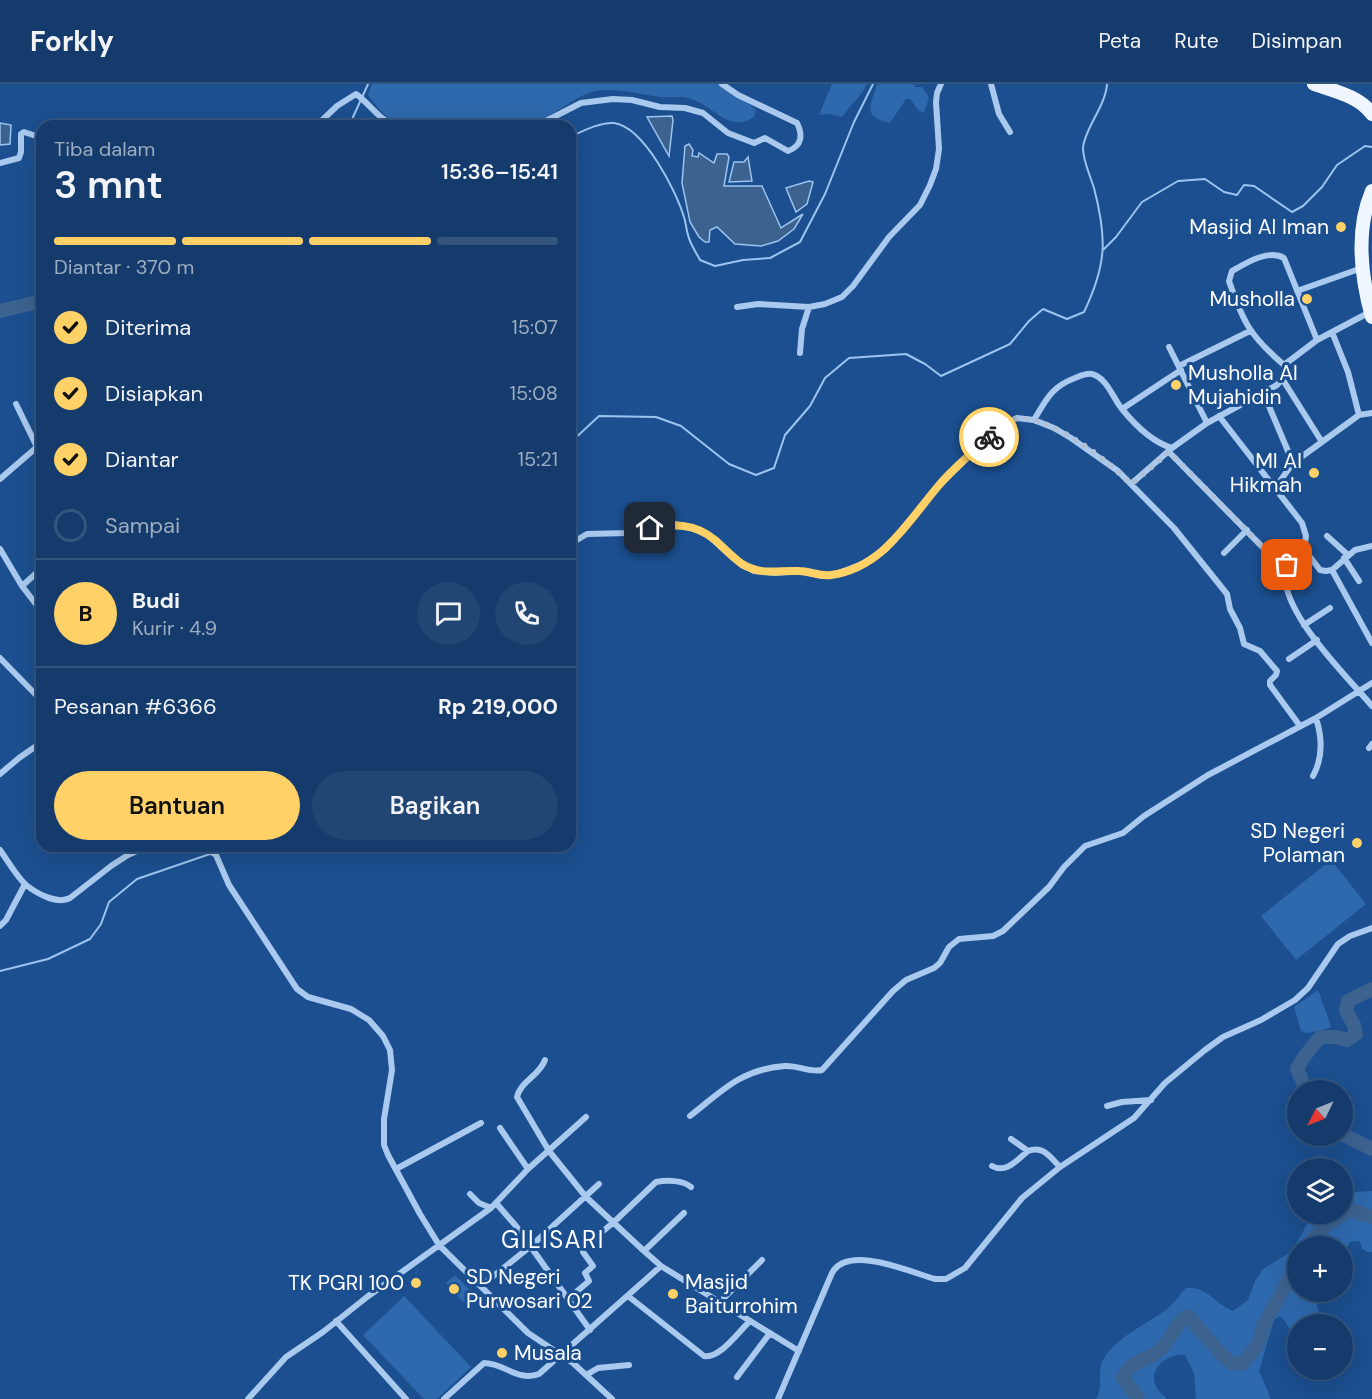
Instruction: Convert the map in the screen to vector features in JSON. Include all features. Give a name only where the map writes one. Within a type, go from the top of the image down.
[{"type":"main road","points":[[1314,84],[1355,99],[1372,114]]},
{"type":"main road","points":[[1371,307],[1362,268],[1363,224],[1372,191]]},
{"type":"street","points":[[548,120],[581,104],[613,99],[632,100],[660,107],[685,108],[703,113],[728,133],[754,142],[765,138],[788,151],[794,149],[800,140],[802,131],[797,123],[764,108],[722,84]]},
{"type":"street","points":[[738,307],[758,304],[809,307],[834,302],[859,279],[889,237],[920,204],[936,169],[939,138],[937,93],[941,84]]},
{"type":"street","points":[[991,84],[999,114],[1010,132]]},
{"type":"street","points":[[322,120],[337,106],[356,94],[369,103],[385,120]]},
{"type":"street","points":[[0,163],[19,158],[21,134],[24,132],[36,136]]},
{"type":"street","points":[[1284,365],[1261,345],[1250,331],[1229,281],[1232,271],[1267,255],[1277,254],[1286,260],[1317,340]]},
{"type":"street","points":[[1298,291],[1362,268]]},
{"type":"street","points":[[800,352],[802,329],[809,307]]},
{"type":"street","points":[[1322,442],[1283,380],[1284,365],[1317,340],[1371,307]]},
{"type":"street","points":[[1122,409],[1180,368],[1250,331]]},
{"type":"street","points":[[1332,332],[1348,372],[1359,415]]},
{"type":"street","points":[[1169,347],[1207,423]]},
{"type":"street","points":[[1034,420],[1052,392],[1063,382],[1086,374],[1094,375],[1105,383],[1122,409],[1153,440],[1170,450],[1285,570]]},
{"type":"street","points":[[1131,484],[1170,450],[1207,423],[1275,387],[1283,380]]},
{"type":"street","points":[[1263,392],[1293,463]]},
{"type":"street","points":[[16,404],[36,440]]},
{"type":"street","points":[[1275,489],[1293,463],[1359,415],[1372,413]]},
{"type":"street","points":[[1219,417],[1304,527],[1306,540],[1304,549],[1285,570],[1286,592],[1304,625],[1372,706]]},
{"type":"street","points":[[576,540],[587,534],[627,532],[674,524],[707,534],[754,571],[775,573],[799,571],[825,576],[836,574],[871,560],[885,550],[941,483],[999,427],[1017,418],[1034,420],[1071,438],[1118,471],[1183,539],[1224,590],[1244,644],[1260,651],[1277,671],[1270,685],[1300,726]]},
{"type":"street","points":[[0,479],[36,448]]},
{"type":"street","points":[[1224,553],[1246,530]]},
{"type":"street","points":[[1327,536],[1346,557],[1359,581]]},
{"type":"street","points":[[1304,549],[1320,570],[1326,572],[1362,547],[1372,546]]},
{"type":"street","points":[[0,549],[36,604]]},
{"type":"street","points":[[1332,570],[1372,643]]},
{"type":"street","points":[[22,586],[36,573]]},
{"type":"street","points":[[1304,625],[1330,608]]},
{"type":"street","points":[[1289,659],[1317,640]]},
{"type":"street","points":[[0,658],[36,695]]},
{"type":"street","points":[[690,1116],[717,1092],[745,1076],[786,1066],[822,1070],[893,991],[906,980],[934,968],[955,941],[966,937],[993,936],[1003,931],[1049,887],[1064,867],[1085,846],[1123,833],[1144,816],[1208,775],[1316,718],[1372,683]]},
{"type":"street","points":[[1314,776],[1318,766],[1321,742],[1316,718]]},
{"type":"street","points":[[0,774],[36,747]]},
{"type":"street","points":[[0,850],[25,884],[52,899],[65,901],[111,866],[135,852]]},
{"type":"street","points":[[212,852],[216,855],[229,885],[297,989],[308,997],[351,1009],[369,1020],[383,1036],[390,1050],[392,1070],[384,1119],[384,1145],[439,1245],[528,1333],[562,1356],[612,1399]]},
{"type":"street","points":[[0,926],[6,920],[25,884]]},
{"type":"street","points":[[778,1399],[832,1273],[839,1264],[867,1260],[935,1279],[946,1279],[964,1268],[1022,1198],[1060,1167],[1134,1118],[1165,1083],[1215,1042],[1261,1020],[1303,994],[1338,944],[1350,936],[1372,928]]},
{"type":"street","points":[[545,1060],[543,1066],[517,1095],[549,1151],[586,1197],[661,1266],[799,1351]]},
{"type":"street","points":[[1107,1106],[1122,1102],[1151,1100]]},
{"type":"street","points":[[248,1399],[286,1356],[494,1205],[528,1169],[586,1117]]},
{"type":"street","points":[[396,1169],[481,1124]]},
{"type":"street","points":[[500,1128],[528,1169]]},
{"type":"street","points":[[1011,1139],[1028,1151]]},
{"type":"street","points":[[992,1166],[1005,1169],[1034,1148],[1043,1150],[1060,1167]]},
{"type":"street","points":[[568,1299],[589,1281],[585,1273],[593,1266],[583,1252],[583,1247],[614,1222],[656,1182],[677,1182],[691,1187]]},
{"type":"street","points":[[481,1286],[531,1246],[599,1184]]},
{"type":"street","points":[[470,1194],[479,1203],[494,1205],[531,1246],[590,1330]]},
{"type":"street","points":[[644,1251],[684,1213]]},
{"type":"street","points":[[720,1302],[762,1260]]},
{"type":"street","points":[[444,1399],[484,1363],[530,1377],[539,1374],[661,1266]]},
{"type":"street","points":[[628,1296],[698,1352],[710,1357],[720,1352],[750,1321]]},
{"type":"street","points":[[336,1321],[406,1399]]},
{"type":"street","points":[[738,1377],[770,1333]]},
{"type":"street","points":[[586,1375],[598,1368],[629,1365]]},
{"type":"shaded area","points":[[372,84],[719,84],[756,110],[754,117],[736,122],[688,98],[600,90],[585,94],[537,120],[392,120],[383,113],[368,95]]},
{"type":"shaded area","points":[[832,84],[867,84],[842,117],[819,115]]},
{"type":"shaded area","points":[[877,84],[913,84],[916,87],[922,87],[929,98],[924,113],[918,110],[910,99],[906,99],[890,123],[875,117],[870,109]]},
{"type":"shaded area","points":[[672,116],[673,120],[669,156],[647,117]]},
{"type":"shaded area","points":[[0,123],[11,125],[10,144],[0,145]]},
{"type":"shaded area","points":[[689,144],[693,150],[692,156],[698,157],[699,153],[714,163],[717,154],[727,154],[729,157],[724,186],[762,186],[781,228],[803,214],[794,229],[778,241],[761,246],[735,244],[717,227],[710,230],[709,242],[705,242],[690,222],[682,183],[685,146]]},
{"type":"shaded area","points":[[748,157],[752,181],[729,182],[734,162],[744,162]]},
{"type":"shaded area","points":[[809,181],[813,182],[807,204],[796,212],[786,188]]},
{"type":"shaded area","points":[[1331,860],[1366,904],[1296,960],[1261,916]]},
{"type":"shaded area","points":[[1318,990],[1331,1026],[1307,1033],[1301,1031],[1294,1007]]},
{"type":"shaded area","points":[[1372,1191],[1372,1252],[1362,1249],[1360,1242],[1353,1242],[1353,1236],[1300,1236],[1307,1224],[1353,1224],[1353,1193]]},
{"type":"shaded area","points":[[1287,1254],[1287,1302],[1318,1302],[1319,1314],[1287,1314],[1287,1325],[1280,1316],[1274,1320],[1259,1371],[1270,1399],[1196,1399],[1194,1373],[1185,1355],[1178,1355],[1160,1364],[1154,1375],[1157,1388],[1167,1399],[1096,1399],[1100,1389],[1100,1368],[1110,1350],[1125,1337],[1170,1307],[1186,1288],[1200,1290],[1233,1311],[1248,1300],[1255,1281],[1263,1269]]},
{"type":"shaded area","points":[[455,1275],[473,1293],[463,1302],[446,1283]]},
{"type":"shaded area","points":[[404,1296],[471,1367],[437,1399],[424,1399],[363,1335]]},
{"type":"waterway","points":[[352,120],[368,84]]},
{"type":"waterway","points":[[576,134],[592,127],[614,123],[625,127],[636,136],[657,162],[674,192],[685,219],[690,242],[700,260],[715,266],[743,260],[770,258],[800,242],[825,194],[854,122],[873,84]]},
{"type":"waterway","points":[[576,437],[599,416],[656,417],[681,426],[729,464],[756,475],[774,468],[785,435],[810,406],[825,378],[849,358],[906,354],[941,376],[1010,344],[1029,321],[1043,309],[1067,319],[1084,312],[1101,265],[1103,237],[1094,188],[1085,163],[1083,148],[1087,133],[1103,100],[1107,84]]},
{"type":"waterway","points":[[1104,249],[1142,202],[1178,181],[1205,179],[1224,192],[1237,195],[1244,185],[1254,186],[1292,212],[1303,206],[1322,187],[1337,165],[1365,146],[1372,147]]},
{"type":"waterway","points":[[0,311],[36,302]]},
{"type":"waterway","points":[[0,971],[48,959],[90,939],[101,924],[109,902],[137,879],[212,852]]},
{"type":"waterway","points":[[1302,1080],[1297,1069],[1320,1037],[1347,1040],[1356,1034],[1346,1011],[1348,1001],[1372,989]]},
{"type":"waterway","points":[[1353,1140],[1372,1149]]},
{"type":"waterway","points":[[1353,1211],[1372,1217]]},
{"type":"waterway","points":[[1316,1236],[1328,1224]]},
{"type":"waterway","points":[[1139,1399],[1123,1378],[1126,1372],[1134,1364],[1162,1348],[1183,1319],[1188,1316],[1222,1355],[1231,1363],[1242,1364],[1258,1345],[1264,1325],[1287,1282]]},
{"type":"way so far","points":[[989,437],[1011,420],[1017,418],[1034,420],[1071,438],[1118,471],[1131,484],[1169,452],[1285,570],[1287,565]]},
{"type":"place","name":"Masjid Al Iman","points":[[1341,227]]},
{"type":"place","name":"Musholla","points":[[1307,299]]},
{"type":"place","name":"Musholla Al Mujahidin","points":[[1176,385]]},
{"type":"place","name":"MI Al Hikmah","points":[[1314,473]]},
{"type":"place","name":"SD Negeri Polaman","points":[[1357,843]]},
{"type":"place","name":"TK PGRI 100","points":[[416,1283]]},
{"type":"place","name":"SD Negeri Purwosari 02","points":[[454,1289]]},
{"type":"place","name":"Masjid Baiturrohim","points":[[673,1294]]},
{"type":"place","name":"Musala","points":[[502,1353]]},
{"type":"district","name":"GILISARI","points":[[553,1239]]},
{"type":"route","points":[[650,528],[674,524],[699,530],[754,571],[775,573],[799,571],[825,576],[836,574],[871,560],[885,550],[941,483],[989,437]]}]
